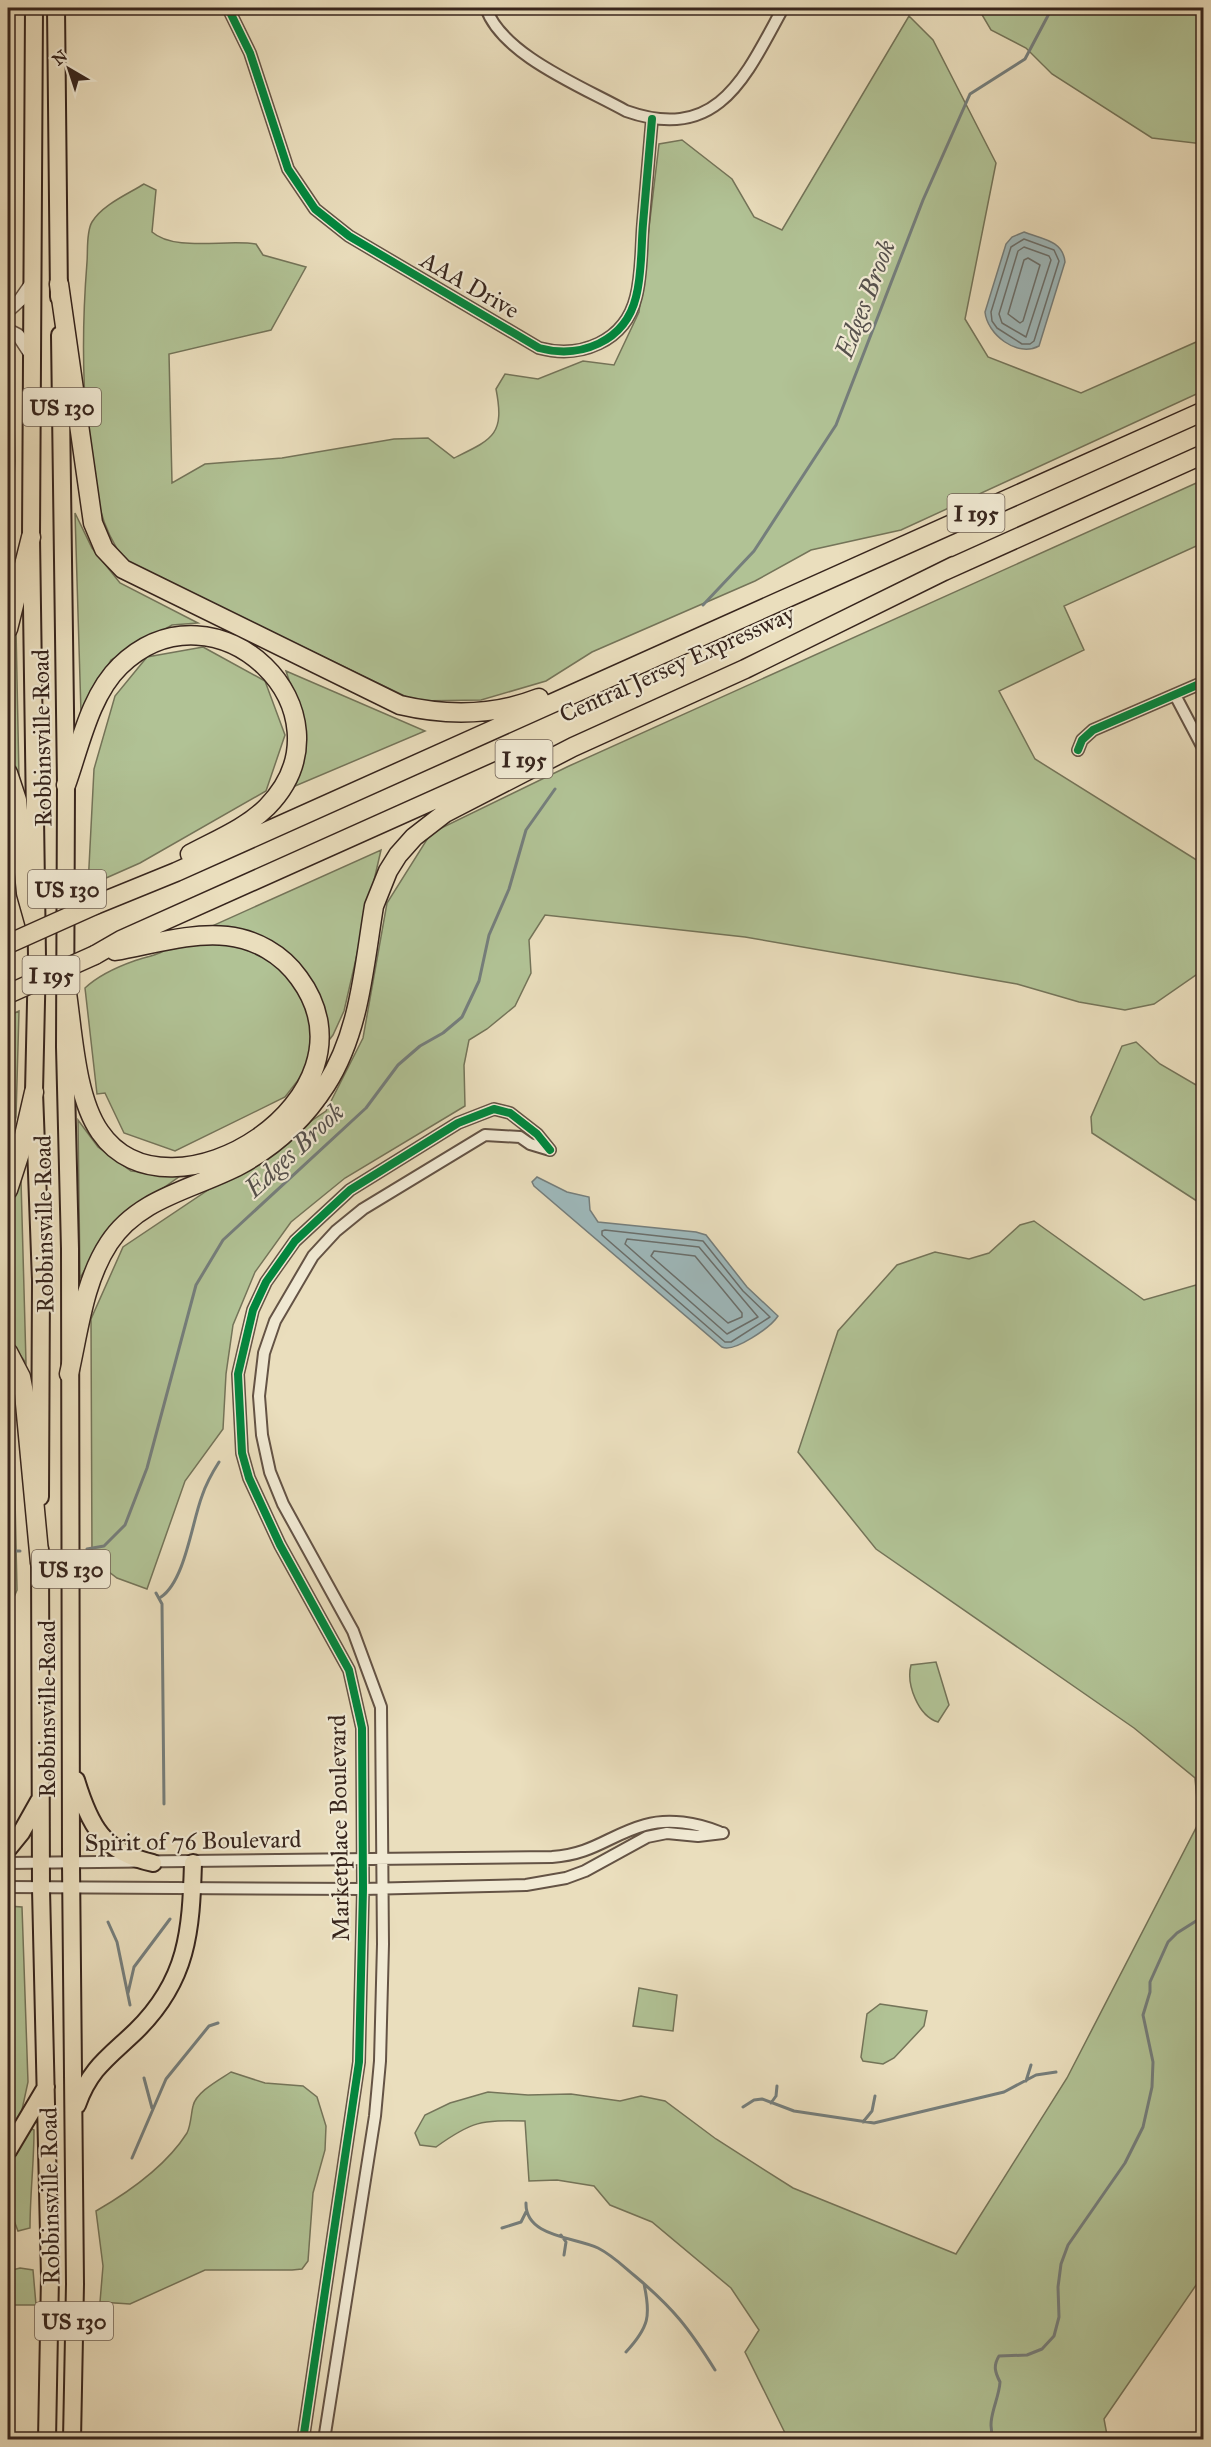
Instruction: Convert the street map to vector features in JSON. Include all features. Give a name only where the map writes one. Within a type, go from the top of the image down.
[{"type":"highway","name":"Robbinsville Road","points":[[34,8],[31,537],[37,957],[34,1092],[41,1281],[40,1863],[50,2276],[47,2439]]},
{"type":"highway","name":"Robbinsville Road","points":[[56,8],[66,785],[65,1047],[70,1249],[71,1888],[75,2284],[72,2439]]},
{"type":"highway","points":[[58,284],[93,523],[108,555],[135,576],[400,705],[447,713],[472,713],[519,705],[734,622]]},
{"type":"highway","name":"Central Jersey Expressway","points":[[8,944],[176,872],[1203,411]]},
{"type":"highway","name":"Central Jersey Expressway","points":[[8,994],[95,955],[121,940],[1203,454]]},
{"type":"highway","points":[[8,629],[31,537]]},
{"type":"highway","points":[[69,1374],[88,1291],[109,1243],[122,1227],[154,1202],[235,1167],[260,1153],[297,1122],[327,1085],[348,1042],[356,1017],[374,906],[380,888],[388,871],[414,837],[445,813],[573,747],[745,669],[954,566]]},
{"type":"highway","points":[[66,785],[90,717],[108,680],[132,656],[158,642],[189,636],[205,636],[237,644],[264,663],[275,675],[289,701],[296,732],[292,761],[280,790],[269,805],[247,824],[95,905]]},
{"type":"highway","points":[[8,773],[17,800],[26,893],[35,925]]},
{"type":"highway","points":[[67,993],[81,1088],[89,1115],[107,1141],[131,1160],[161,1168],[212,1160],[252,1142],[289,1112],[301,1098],[315,1067],[319,1044],[318,1021],[303,983],[276,955],[247,941],[219,936],[148,944],[95,955]]},
{"type":"highway","points":[[8,1190],[20,1153],[34,1092]]},
{"type":"highway","points":[[8,1352],[21,1377],[24,1393],[40,1563]]},
{"type":"highway","points":[[71,1764],[88,1816],[95,1829],[109,1844],[130,1858],[153,1863]]},
{"type":"highway","points":[[8,1849],[21,1833],[40,1797]]},
{"type":"highway","points":[[73,2117],[90,2075],[143,2023],[175,1979],[189,1938],[193,1863]]},
{"type":"highway","points":[[8,2151],[46,2087]]},
{"type":"street","name":"AAA Drive","points":[[228,8],[250,53],[288,169],[315,210],[359,242],[539,348],[552,351],[581,351],[599,344],[617,331],[631,310],[638,282],[652,119]]},
{"type":"street","points":[[486,8],[496,28],[520,52],[626,111],[652,119],[686,117],[708,109],[728,96],[748,72],[783,8]]},
{"type":"street","points":[[8,311],[20,300],[31,284]]},
{"type":"street","points":[[8,330],[18,335],[31,355]]},
{"type":"street","points":[[1078,750],[1082,740],[1093,730],[1203,682]]},
{"type":"street","points":[[1175,695],[1203,750]]},
{"type":"street","name":"Marketplace Boulevard","points":[[303,2439],[359,2062],[363,1889],[362,1728],[349,1670],[280,1545],[249,1478],[242,1453],[238,1374],[253,1310],[266,1282],[295,1241],[350,1190],[458,1123],[494,1109],[510,1113],[537,1134],[550,1150],[530,1144],[520,1137],[485,1135],[363,1209],[313,1256],[275,1321],[264,1353],[260,1396],[262,1436],[270,1472],[283,1504],[353,1631],[381,1707],[382,2007],[375,2116],[324,2439]]},
{"type":"street","name":"Spirit of 76 Boulevard","points":[[8,1863],[193,1863],[573,1855],[592,1850],[645,1825],[664,1822],[700,1825],[723,1833],[698,1836],[667,1833],[647,1837],[585,1871],[546,1883],[382,1889],[41,1889],[8,1887]]},
{"type":"green space","points":[[8,8],[11,8],[11,83],[8,125]]},
{"type":"green space","points":[[978,8],[1203,8],[1203,144],[1152,138],[1052,74],[1026,48],[991,30]]},
{"type":"green space","points":[[909,16],[933,40],[996,163],[965,319],[988,357],[1081,393],[1203,339],[1203,391],[901,530],[811,550],[755,581],[592,652],[546,681],[481,700],[415,701],[125,561],[107,529],[101,512],[88,437],[84,379],[88,236],[90,226],[96,216],[109,205],[144,184],[156,190],[152,232],[162,238],[174,242],[201,244],[256,244],[263,255],[306,267],[271,330],[169,354],[172,483],[205,464],[282,458],[394,439],[428,438],[454,458],[478,446],[493,434],[499,417],[496,389],[505,374],[538,379],[583,361],[614,365],[639,312],[659,144],[682,140],[732,179],[754,217],[782,230]]},
{"type":"green space","points":[[8,337],[12,337],[15,461],[8,574]]},
{"type":"green space","points":[[1203,480],[1203,543],[1064,606],[1084,650],[999,691],[1035,759],[1203,864],[1203,970],[1154,1004],[1125,1010],[1079,1002],[1017,984],[745,937],[545,915],[529,940],[531,973],[515,1006],[487,1029],[469,1040],[464,1065],[465,1106],[345,1178],[291,1222],[255,1272],[233,1325],[226,1374],[223,1429],[185,1481],[147,1589],[117,1578],[92,1559],[91,1319],[123,1247],[326,1111],[363,1038],[387,903],[431,833],[569,766]]},
{"type":"green space","points":[[75,513],[92,548],[120,583],[198,623],[172,625],[111,660],[81,713]]},
{"type":"green space","points":[[16,629],[19,778],[8,762],[8,642]]},
{"type":"green space","points":[[203,647],[265,681],[285,735],[266,791],[140,863],[88,886],[94,769],[115,696],[147,657]]},
{"type":"green space","points":[[286,671],[425,731],[288,789],[300,714]]},
{"type":"green space","points":[[381,850],[344,1011],[333,1035],[285,1097],[175,1151],[124,1133],[105,1093],[97,1094],[85,988],[115,969],[160,953],[172,944]]},
{"type":"green space","points":[[19,1011],[16,1117],[8,1150],[8,1016]]},
{"type":"green space","points":[[1136,1042],[1160,1064],[1203,1089],[1203,1205],[1092,1133],[1091,1117],[1122,1046]]},
{"type":"green space","points":[[78,1120],[98,1147],[131,1171],[180,1176],[112,1225],[80,1278]]},
{"type":"green space","points":[[21,1180],[26,1363],[8,1339],[8,1204]]},
{"type":"green space","points":[[1034,1221],[1144,1300],[1203,1283],[1203,2275],[1104,2419],[1107,2435],[1042,2439],[788,2439],[745,2352],[759,2330],[731,2288],[652,2222],[610,2205],[594,2186],[557,2180],[529,2181],[525,2121],[478,2124],[468,2127],[436,2147],[420,2145],[415,2133],[425,2115],[450,2103],[488,2092],[528,2095],[571,2094],[620,2101],[641,2096],[665,2101],[716,2139],[793,2188],[956,2254],[1067,2078],[1199,1822],[1195,1778],[1134,1728],[876,1549],[798,1452],[838,1331],[897,1265],[935,1252],[969,1259],[989,1253],[1020,1225]]},
{"type":"green space","points":[[8,1412],[14,1453],[17,1590],[8,1611]]},
{"type":"green space","points":[[936,1662],[949,1705],[938,1722],[931,1719],[919,1706],[910,1681],[911,1665]]},
{"type":"green space","points":[[8,1906],[22,1907],[28,2082],[20,2119],[8,2139]]},
{"type":"green space","points":[[639,1988],[677,1995],[673,2031],[633,2026]]},
{"type":"green space","points":[[880,2004],[927,2011],[924,2026],[894,2058],[883,2064],[863,2061],[861,2057],[867,2014]]},
{"type":"green space","points":[[231,2072],[265,2083],[303,2086],[317,2097],[326,2126],[325,2150],[313,2193],[308,2261],[302,2269],[292,2270],[205,2270],[130,2304],[100,2302],[103,2266],[96,2211],[134,2187],[169,2156],[187,2133],[195,2101],[209,2087]]},
{"type":"green space","points":[[30,2128],[34,2130],[30,2228],[18,2231],[8,2205],[8,2157]]},
{"type":"green space","points":[[20,2268],[33,2270],[36,2305],[8,2305],[8,2271]]},
{"type":"water","points":[[1024,232],[1056,245],[1065,262],[1039,346],[1030,349],[1022,349],[1004,342],[991,328],[985,312],[1006,244],[1012,237]]},
{"type":"water","points":[[537,1177],[567,1192],[589,1197],[590,1210],[598,1222],[706,1235],[747,1287],[778,1316],[743,1343],[728,1348],[722,1347],[534,1186],[532,1182]]},
{"type":"waterway","name":"Edges Brook","points":[[703,605],[754,551],[836,425],[923,200],[970,94],[1025,59],[1052,8]]},
{"type":"waterway","name":"Edges Brook","points":[[87,1549],[104,1546],[125,1525],[147,1468],[196,1285],[223,1240],[366,1108],[398,1065],[420,1046],[443,1033],[462,1017],[479,981],[489,935],[509,889],[526,830],[555,789]]},
{"type":"waterway","points":[[161,1597],[169,1589],[182,1565],[198,1507],[209,1479],[219,1462]]},
{"type":"waterway","name":"Edges Brook","points":[[8,1551],[20,1551]]},
{"type":"waterway","points":[[156,1593],[162,1604],[164,1804]]},
{"type":"waterway","points":[[994,2440],[991,2425],[1000,2382],[995,2369],[997,2360],[999,2356],[1027,2355],[1042,2349],[1054,2336],[1059,2317],[1058,2287],[1061,2264],[1068,2245],[1125,2163],[1143,2127],[1152,2087],[1153,2062],[1143,2015],[1150,1992],[1150,1982],[1168,1942],[1177,1933],[1204,1916]]},
{"type":"waterway","points":[[128,1993],[134,1967],[170,1919]]},
{"type":"waterway","points":[[108,1922],[117,1942],[130,2005]]},
{"type":"waterway","points":[[132,2158],[166,2079],[209,2026],[218,2023]]},
{"type":"waterway","points":[[1026,2081],[1031,2065]]},
{"type":"waterway","points":[[743,2107],[754,2100],[762,2099],[794,2111],[874,2123],[1004,2092],[1036,2075],[1056,2072]]},
{"type":"waterway","points":[[144,2078],[152,2108]]},
{"type":"waterway","points":[[771,2103],[776,2096],[777,2086]]},
{"type":"waterway","points":[[863,2122],[872,2111],[875,2096]]},
{"type":"waterway","points":[[526,2203],[528,2214],[542,2229],[598,2248],[648,2288],[679,2319],[715,2370]]},
{"type":"waterway","points":[[502,2228],[521,2222],[526,2212]]},
{"type":"waterway","points":[[561,2235],[566,2242],[564,2255]]},
{"type":"waterway","points":[[626,2352],[640,2335],[646,2321],[647,2305],[644,2284]]},
{"type":"cycle path","points":[[228,8],[250,53],[288,169],[315,209],[349,236],[539,348],[570,351],[599,344],[622,326],[630,313],[639,279],[652,119]]},
{"type":"cycle path","points":[[1078,750],[1082,740],[1093,730],[1204,682]]},
{"type":"cycle path","points":[[303,2440],[359,2062],[363,1889],[362,1728],[349,1670],[280,1545],[249,1478],[242,1453],[238,1374],[253,1310],[266,1282],[295,1241],[350,1190],[458,1123],[494,1109],[510,1113],[537,1134],[550,1150]]}]
